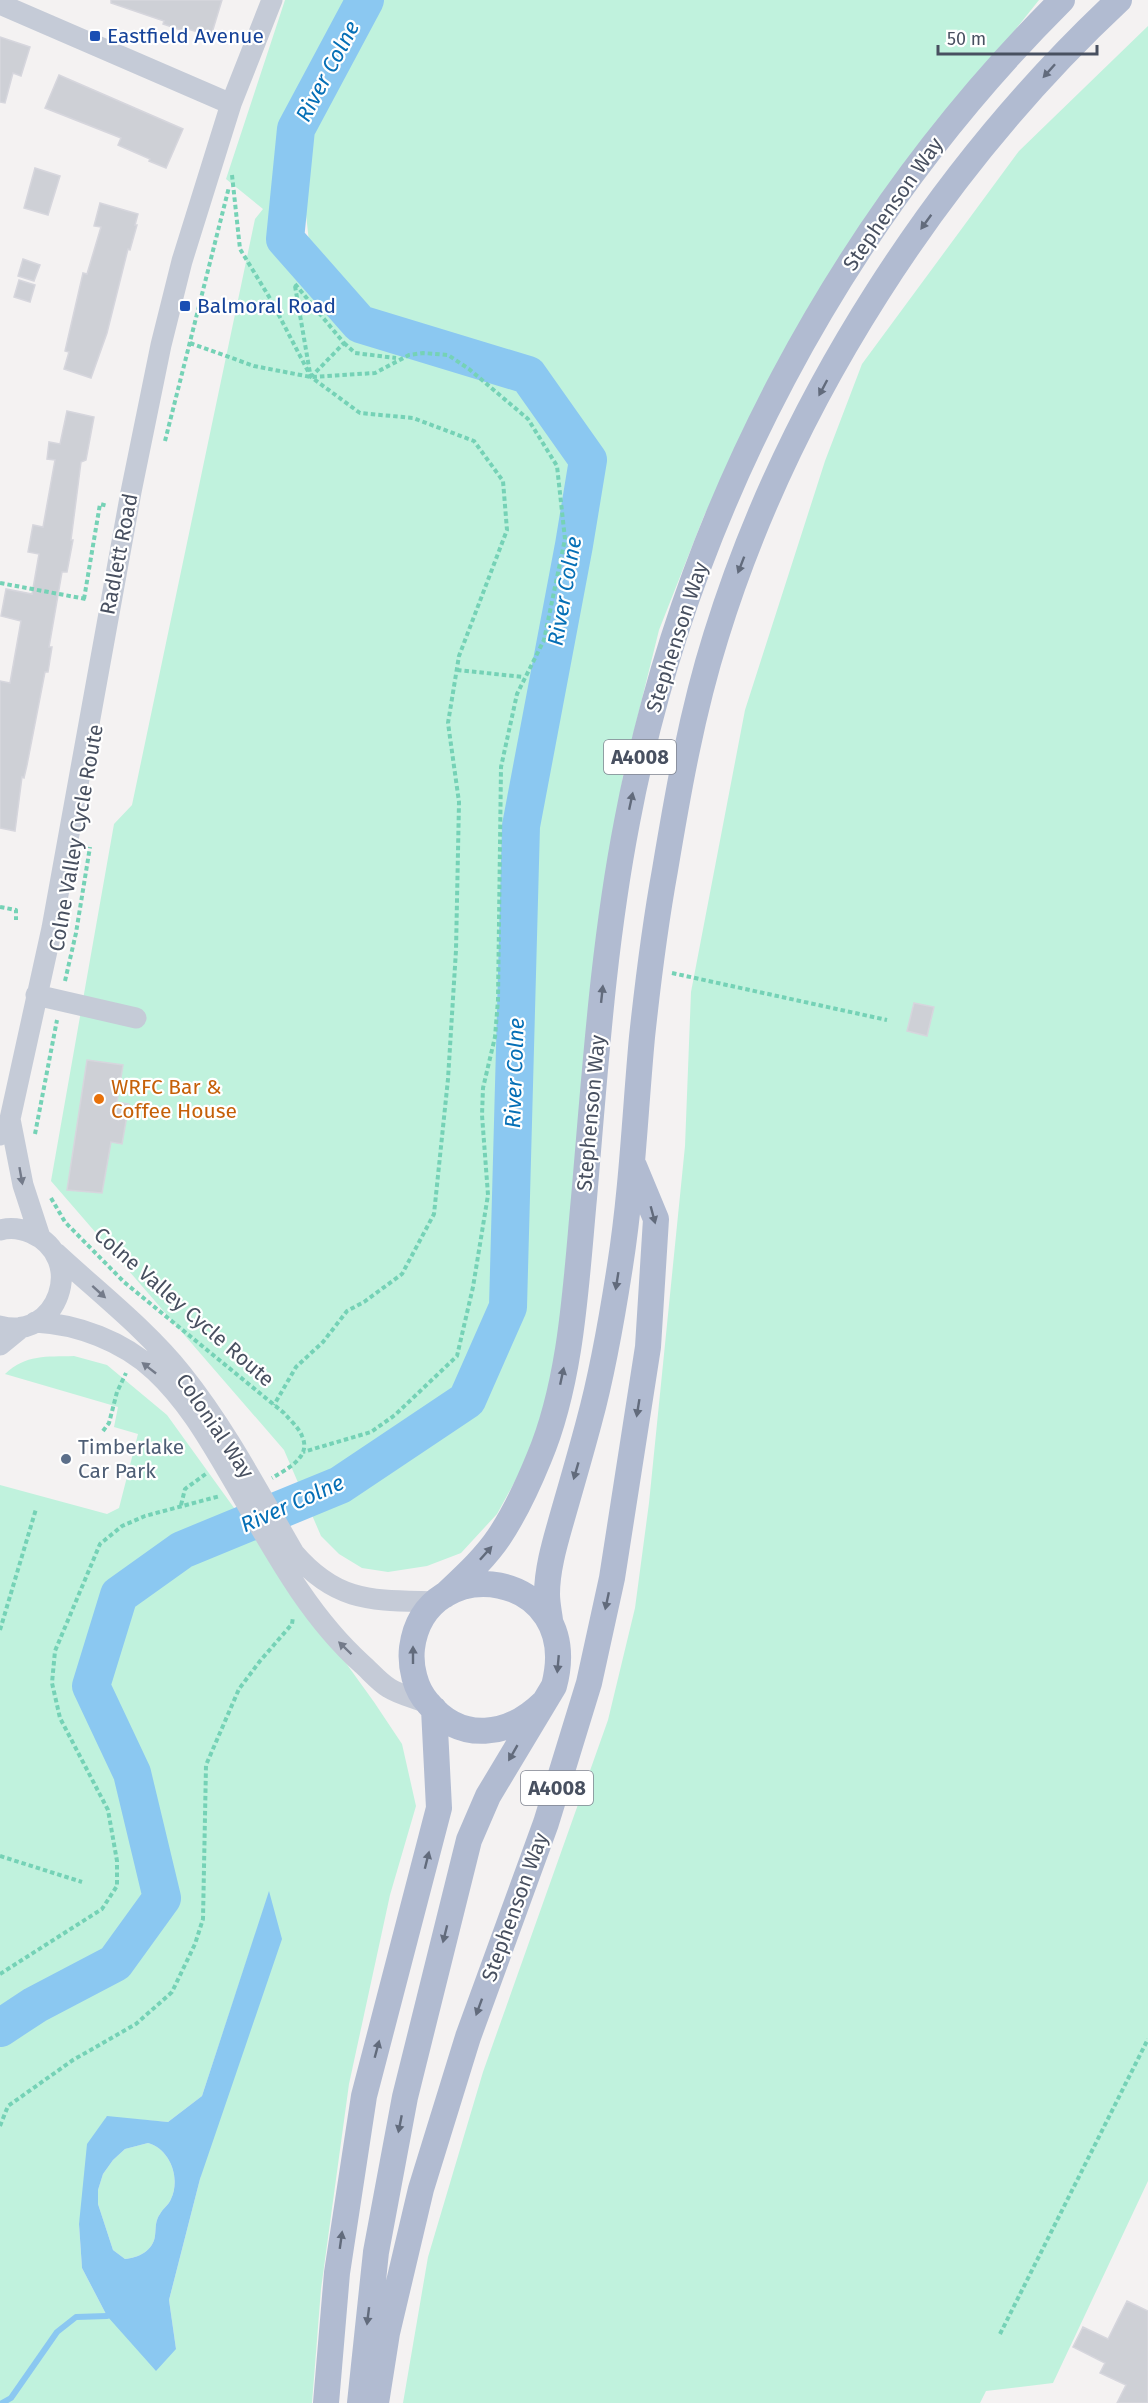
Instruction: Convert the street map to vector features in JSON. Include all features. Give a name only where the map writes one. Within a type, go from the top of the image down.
[{"type":"main road","name":"Stephenson Way","points":[[441,1598],[498,1540],[541,1455],[556,1404],[575,1303],[597,1043],[619,863],[641,751],[658,687],[702,558],[745,455],[780,382],[840,280],[912,173],[969,101],[1062,0]]},
{"type":"main road","name":"Stephenson Way","points":[[550,1620],[547,1592],[554,1549],[597,1393],[627,1218],[651,968],[665,871],[689,746],[715,638],[761,515],[810,412],[870,304],[954,182],[1065,53],[1119,0]]},
{"type":"main road","name":"Stephenson Way","points":[[376,2403],[387,2333],[421,2189],[468,2037],[546,1823],[589,1683],[612,1578],[648,1347],[656,1219],[632,1161]]},
{"type":"main road","points":[[360,2403],[376,2252],[405,2097],[469,1840],[488,1796],[554,1686],[559,1667],[559,1648],[550,1620],[534,1601],[500,1584],[476,1584],[441,1598],[421,1620],[414,1638],[411,1658],[417,1686],[430,1706],[443,1718],[463,1728],[485,1731],[505,1729],[528,1717],[543,1703]]},
{"type":"main road","points":[[326,2403],[337,2273],[364,2096],[439,1808],[430,1706]]},
{"type":"street","name":"Radlett Road","points":[[40,1237],[5,1127],[52,928],[149,403],[182,261],[231,104],[272,0]]},
{"type":"street","points":[[0,4],[231,104]]},
{"type":"street","points":[[36,995],[136,1018]]},
{"type":"street","points":[[0,1230],[23,1229],[40,1237]]},
{"type":"street","name":"Colonial Way","points":[[40,1237],[135,1325],[180,1373],[214,1418],[225,1462]]},
{"type":"street","points":[[0,1345],[28,1325],[44,1317],[56,1301],[62,1284],[61,1266],[56,1253]]},
{"type":"street","name":"Colonial Way","points":[[0,1326],[56,1323],[100,1336],[153,1369],[181,1399],[225,1462],[288,1557],[311,1607],[340,1644],[389,1688],[430,1706]]},
{"type":"street","name":"Colonial Way","points":[[288,1557],[340,1591],[353,1596],[384,1600],[441,1598]]},
{"type":"path","points":[[164,446],[232,175],[240,249],[271,300],[311,377],[360,413],[413,418],[474,441],[503,481],[507,530],[463,645],[448,723],[459,802],[456,950],[448,1079],[434,1214],[402,1274],[364,1302],[347,1311],[323,1342],[296,1367],[274,1405]]},
{"type":"path","points":[[311,377],[295,284],[355,353],[399,359]]},
{"type":"path","points":[[190,343],[254,366],[311,377],[375,373],[399,359],[423,353],[448,355],[469,369],[528,418],[557,466],[564,539],[543,640],[517,694],[501,767],[498,1000],[495,1038],[483,1088],[482,1115],[488,1195],[473,1287],[457,1356],[446,1369],[395,1415],[371,1432],[303,1452],[297,1463],[264,1483]]},
{"type":"path","points":[[311,377],[344,343]]},
{"type":"path","points":[[0,583],[84,599],[100,504]]},
{"type":"path","points":[[457,670],[524,677]]},
{"type":"path","name":"Colne Valley Cycle Route","points":[[33,1145],[60,1000],[76,933],[91,840]]},
{"type":"path","points":[[0,907],[16,910],[16,920]]},
{"type":"path","points":[[651,968],[887,1020]]},
{"type":"path","name":"Colne Valley Cycle Route","points":[[49,1195],[65,1222],[124,1282],[284,1413],[303,1437],[303,1452]]},
{"type":"path","points":[[103,1431],[109,1424],[117,1392],[128,1370]]},
{"type":"path","points":[[180,1506],[185,1489],[225,1462]]},
{"type":"path","points":[[0,1974],[102,1909],[117,1886],[117,1860],[108,1810],[60,1718],[52,1683],[55,1651],[100,1544],[122,1526],[180,1506],[224,1495]]},
{"type":"path","points":[[0,1630],[36,1509]]},
{"type":"path","points":[[0,2126],[8,2106],[73,2060],[136,2024],[172,1992],[195,1944],[203,1920],[206,1765],[239,1689],[292,1624],[293,1611]]},
{"type":"path","points":[[0,1856],[82,1882]]},
{"type":"path","points":[[1000,2334],[1148,2039]]},
{"type":"green space","points":[[285,0],[361,0],[291,126],[283,226],[310,251],[300,159],[352,35],[373,0],[1039,0],[912,159],[775,370],[704,516],[659,630],[623,776],[596,951],[555,1373],[526,1461],[497,1514],[461,1553],[427,1566],[388,1572],[362,1568],[339,1554],[321,1536],[284,1450],[51,1181],[114,824],[132,805],[255,219],[263,209],[226,179]]},
{"type":"green space","points":[[1148,26],[1148,2181],[1053,2383],[986,2391],[980,2403],[403,2403],[428,2257],[483,2072],[608,1720],[635,1608],[649,1503],[685,1146],[691,992],[745,710],[825,461],[862,364],[1019,151]]},
{"type":"green space","points":[[74,1356],[107,1365],[167,1415],[402,1744],[416,1806],[390,1895],[349,2084],[321,2289],[312,2403],[0,2403],[0,1485],[107,1514],[119,1508],[138,1434],[114,1427],[118,1407],[5,1374],[29,1360]],"holes":[[[269,1893],[169,2300],[176,2349],[107,2316],[82,2268],[79,2224],[106,2117],[168,2122],[202,2096]]]},
{"type":"green space","points":[[148,2143],[162,2151],[172,2165],[174,2191],[157,2219],[154,2241],[151,2246],[140,2255],[125,2259],[113,2250],[98,2204],[98,2190],[103,2174],[113,2160],[125,2149]]},
{"type":"water","points":[[269,1891],[282,1939],[200,2179],[169,2300],[176,2349],[156,2371],[107,2316],[82,2268],[79,2224],[87,2144],[107,2116],[168,2122],[202,2096]],"holes":[[[148,2143],[156,2146],[172,2165],[174,2191],[157,2219],[154,2241],[151,2246],[140,2255],[125,2259],[113,2250],[98,2204],[98,2190],[103,2174],[125,2149]]]},
{"type":"building","points":[[111,0],[222,0],[211,36],[188,29],[187,32],[163,24],[164,21],[111,3]]},
{"type":"building","points":[[0,37],[30,47],[21,76],[13,73],[5,103],[0,102]]},
{"type":"building","points":[[59,75],[183,129],[166,168],[118,145],[121,138],[45,108]]},
{"type":"building","points":[[35,168],[60,176],[48,215],[24,208]]},
{"type":"building","points":[[100,203],[138,214],[135,225],[137,225],[130,250],[128,249],[107,333],[91,378],[64,369],[69,352],[65,351],[83,273],[87,274],[101,227],[94,226]]},
{"type":"building","points":[[23,259],[40,265],[34,281],[18,276]]},
{"type":"building","points":[[19,280],[35,285],[30,302],[14,297]]},
{"type":"building","points":[[67,411],[94,417],[86,460],[81,462],[71,540],[73,540],[67,572],[62,572],[49,647],[52,647],[48,672],[45,672],[27,765],[24,778],[22,777],[15,831],[0,828],[0,681],[10,683],[21,621],[1,616],[6,589],[32,594],[39,554],[28,552],[33,525],[43,527],[55,460],[47,459],[49,442],[60,444]]},
{"type":"building","points":[[914,1003],[934,1007],[927,1036],[907,1031]]},
{"type":"building","points":[[87,1060],[123,1065],[117,1102],[129,1104],[122,1144],[111,1142],[102,1193],[67,1190]]},
{"type":"building","points":[[1127,2301],[1148,2311],[1148,2403],[1117,2403],[1126,2385],[1100,2373],[1105,2363],[1073,2347],[1083,2327],[1108,2339]]},
{"type":"waterway","name":"River Colne","points":[[0,2028],[35,2005],[115,1963],[162,1898],[132,1773],[91,1686],[119,1595],[182,1550],[340,1485],[467,1400],[508,1307],[521,826],[588,460],[528,375],[360,324],[285,239],[296,129],[365,0]]},
{"type":"waterway","points":[[2,2403],[11,2398],[57,2332],[76,2317],[107,2316]]},
{"type":"place","name":"Eastfield Avenue","points":[[95,36]]},
{"type":"place","name":"Balmoral Road","points":[[185,306]]},
{"type":"place","name":"WRFC Bar & Coffee House","points":[[99,1099]]},
{"type":"place","name":"Timberlake Car Park","points":[[66,1459]]}]
